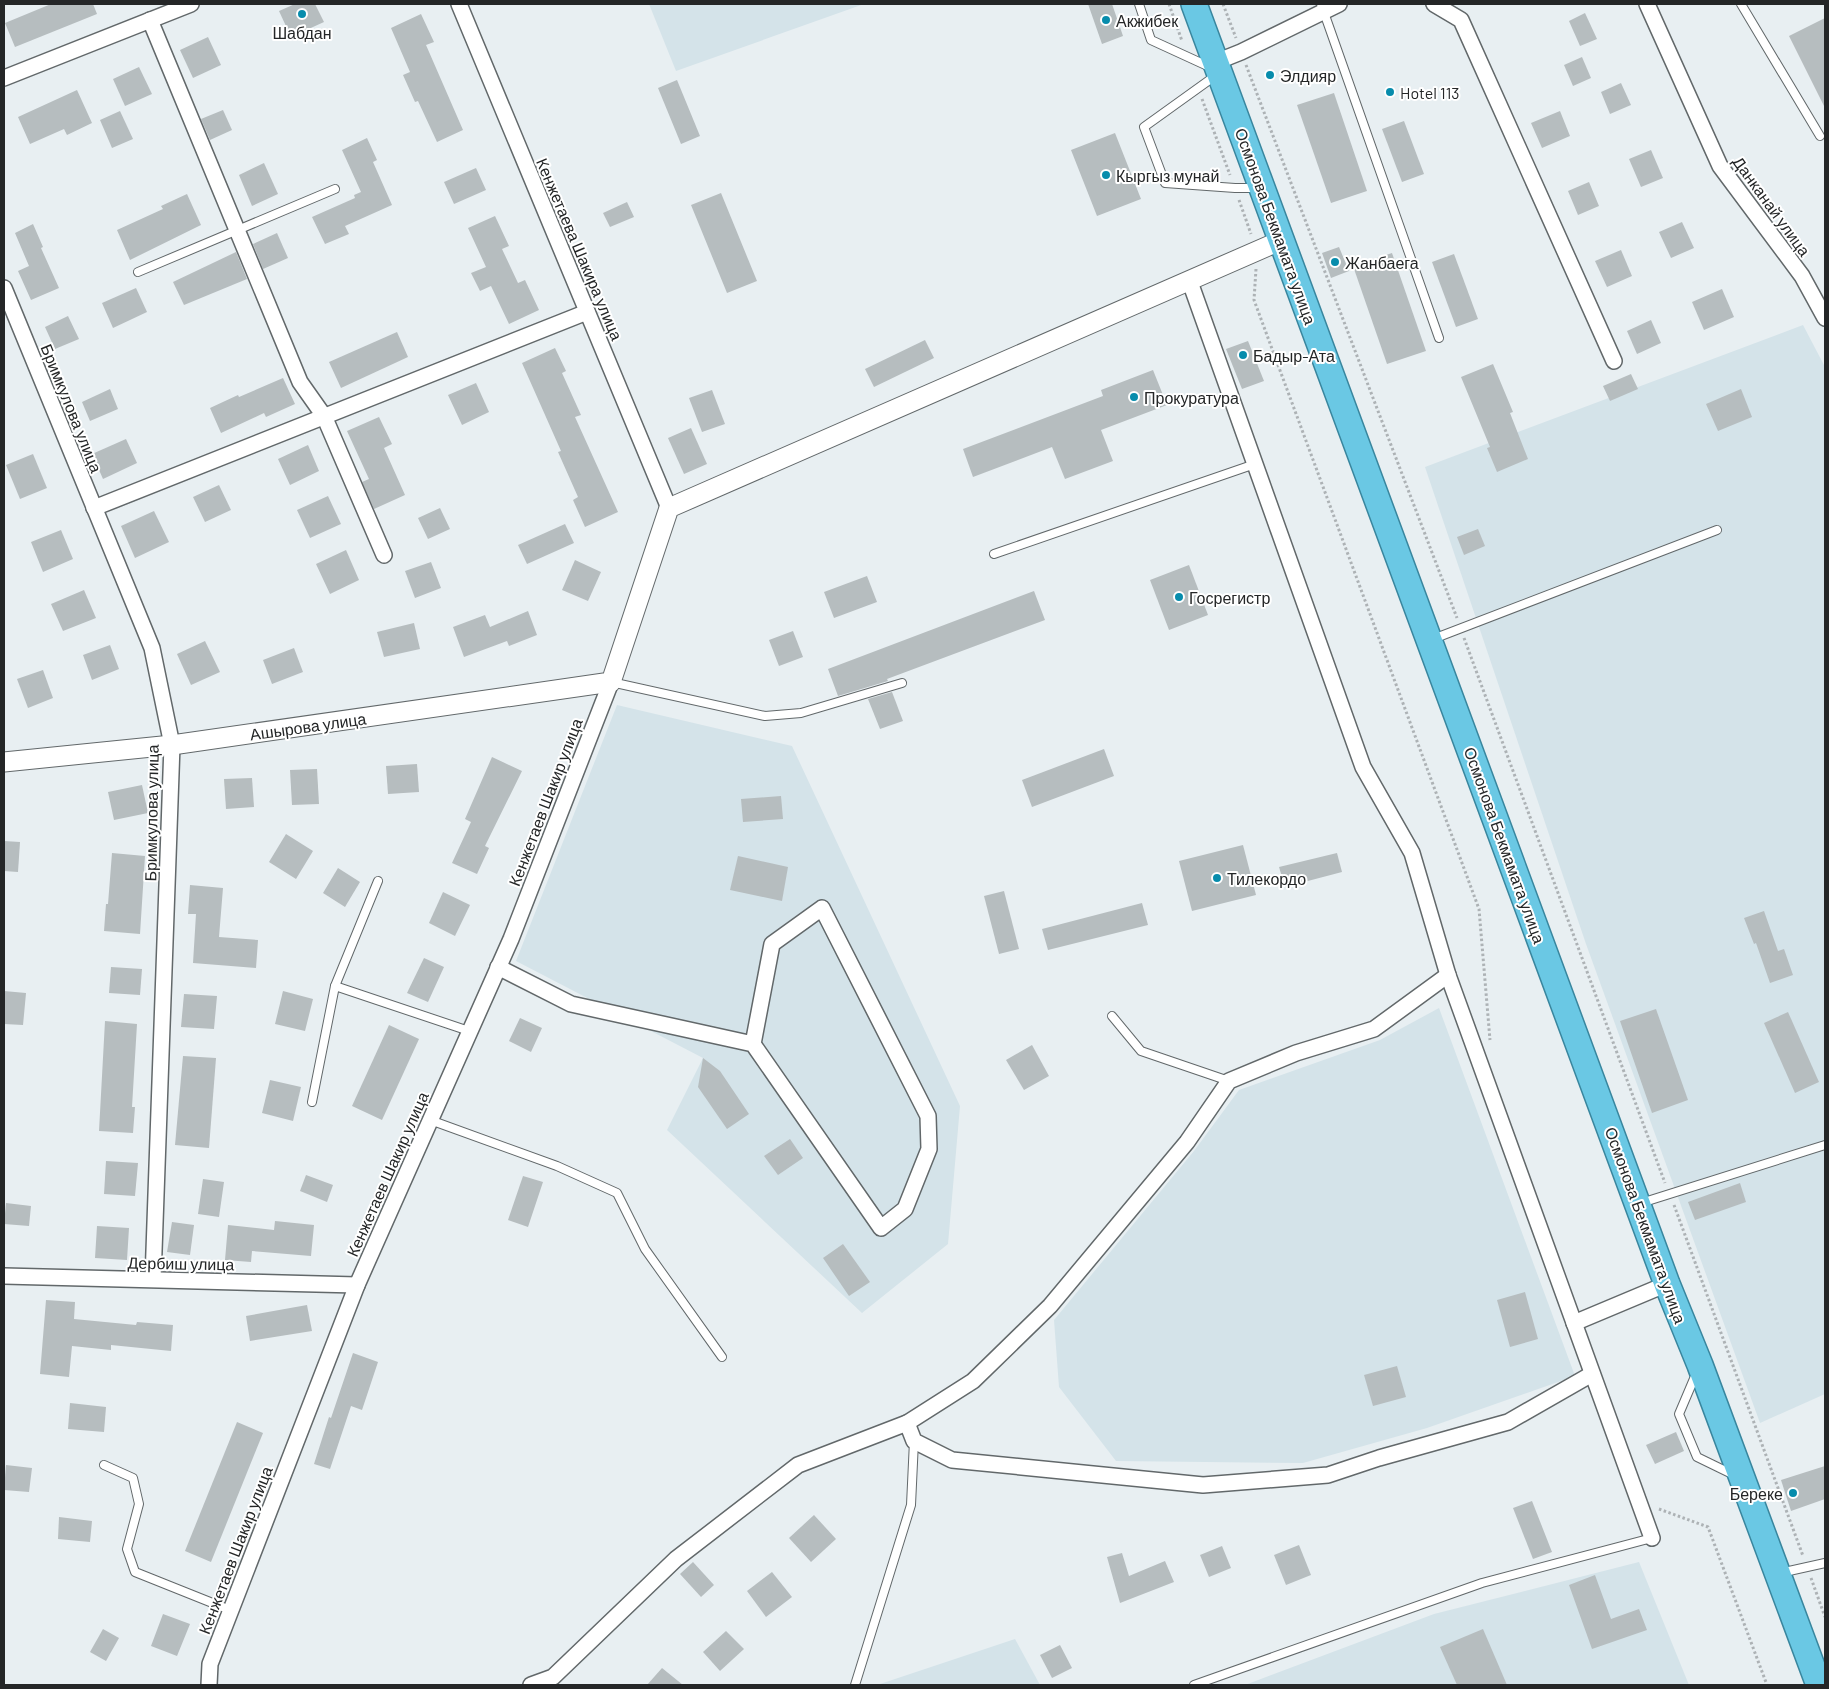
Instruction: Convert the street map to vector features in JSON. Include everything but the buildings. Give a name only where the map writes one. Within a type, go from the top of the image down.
[{"type":"highway","name":"Осмонова Бекмамата улица","points":[[1194,4],[1667,1284],[1700,1365],[1741,1479],[1820,1685]]},
{"type":"street","points":[[4,78],[191,4]]},
{"type":"street","name":"Кенжетаева Шакира улица","points":[[459,4],[669,508]]},
{"type":"street","points":[[1218,67],[1241,52],[1323,7],[1338,4]]},
{"type":"street","points":[[1434,4],[1461,20],[1614,360]]},
{"type":"street","name":"Данканай улица","points":[[1647,4],[1720,166],[1802,276],[1825,318]]},
{"type":"street","points":[[150,20],[300,382],[324,416],[384,555]]},
{"type":"street","points":[[611,682],[669,508],[1190,282],[1282,240]]},
{"type":"street","points":[[1190,282],[1363,767],[1412,853],[1448,975],[1652,1538]]},
{"type":"street","name":"Бримкулова улица","points":[[4,288],[8,308],[152,648],[172,745],[153,1280]]},
{"type":"street","points":[[94,508],[587,312]]},
{"type":"street","name":"Ашырова улица","points":[[4,762],[172,745],[611,682]]},
{"type":"street","name":"Кенжетаев Шакир улица","points":[[209,1685],[210,1664],[357,1284],[511,939],[611,682]]},
{"type":"street","points":[[498,967],[571,1004],[752,1044],[881,1228],[905,1209],[929,1149],[928,1116],[822,908],[772,944],[752,1044]]},
{"type":"street","points":[[532,1685],[554,1677],[676,1559],[798,1465],[907,1422],[973,1381],[1050,1306],[1187,1142],[1229,1082],[1296,1053],[1374,1030],[1448,975]]},
{"type":"street","name":"Дербиш улица","points":[[4,1276],[357,1284]]},
{"type":"street","points":[[1574,1322],[1667,1284]]},
{"type":"street","points":[[907,1422],[914,1441],[952,1460],[1203,1485],[1328,1475],[1379,1458],[1508,1422],[1592,1374]]},
{"type":"lane","points":[[1139,4],[1151,40],[1218,67],[1199,89],[1144,127],[1165,183],[1262,188]]},
{"type":"lane","points":[[1741,4],[1820,136]]},
{"type":"lane","points":[[1323,7],[1439,338]]},
{"type":"lane","points":[[138,272],[335,189]]},
{"type":"lane","points":[[994,554],[1255,464]]},
{"type":"lane","points":[[1428,641],[1717,530]]},
{"type":"lane","points":[[611,682],[765,716],[801,713],[902,682]]},
{"type":"lane","points":[[312,1102],[335,986],[378,881]]},
{"type":"lane","points":[[335,986],[470,1031]]},
{"type":"lane","points":[[1112,1016],[1141,1051],[1229,1082]]},
{"type":"lane","points":[[430,1120],[557,1166],[617,1192],[645,1249],[722,1357]]},
{"type":"lane","points":[[1638,1204],[1825,1144]]},
{"type":"lane","points":[[1700,1365],[1680,1414],[1697,1457],[1741,1479]]},
{"type":"lane","points":[[855,1685],[911,1505],[914,1441]]},
{"type":"lane","points":[[104,1465],[133,1478],[139,1504],[127,1549],[135,1572],[230,1610]]},
{"type":"lane","points":[[1194,1685],[1482,1583],[1652,1538]]},
{"type":"lane","points":[[1778,1574],[1825,1564]]},
{"type":"path","points":[[1169,4],[1188,56]]},
{"type":"path","points":[[1223,4],[1461,629],[1825,1617]]},
{"type":"path","points":[[1199,89],[1257,252],[1254,300],[1479,909],[1490,1044]]},
{"type":"path","points":[[1658,1509],[1708,1527],[1767,1685]]},
{"type":"shaded area","points":[[649,4],[864,4],[676,71]]},
{"type":"shaded area","points":[[1803,325],[1825,367],[1825,1394],[1760,1423],[1586,944],[1425,467]]},
{"type":"shaded area","points":[[617,705],[792,746],[960,1106],[948,1244],[862,1313],[667,1130],[703,1058],[516,961]]},
{"type":"shaded area","points":[[1439,1008],[1575,1376],[1427,1428],[1303,1463],[1116,1461],[1059,1387],[1054,1320],[1194,1151],[1239,1090],[1380,1040]]},
{"type":"shaded area","points":[[1639,1562],[1689,1685],[1245,1685],[1434,1614]]},
{"type":"shaded area","points":[[1015,1639],[1040,1685],[877,1685]]},
{"type":"place","name":"Шабдан","points":[[302,14]]},
{"type":"place","name":"Акжибек","points":[[1106,20]]},
{"type":"place","name":"Элдияр","points":[[1270,75]]},
{"type":"place","name":"Hotel 113","points":[[1390,92]]},
{"type":"place","name":"Кыргыз мунай","points":[[1106,175]]},
{"type":"place","name":"Жанбаега","points":[[1335,262]]},
{"type":"place","name":"Бадыр-Ата","points":[[1243,355]]},
{"type":"place","name":"Прокуратура","points":[[1134,397]]},
{"type":"place","name":"Госрегистр","points":[[1179,597]]},
{"type":"place","name":"Тилекордо","points":[[1217,878]]},
{"type":"place","name":"Береке","points":[[1793,1493]]}]
